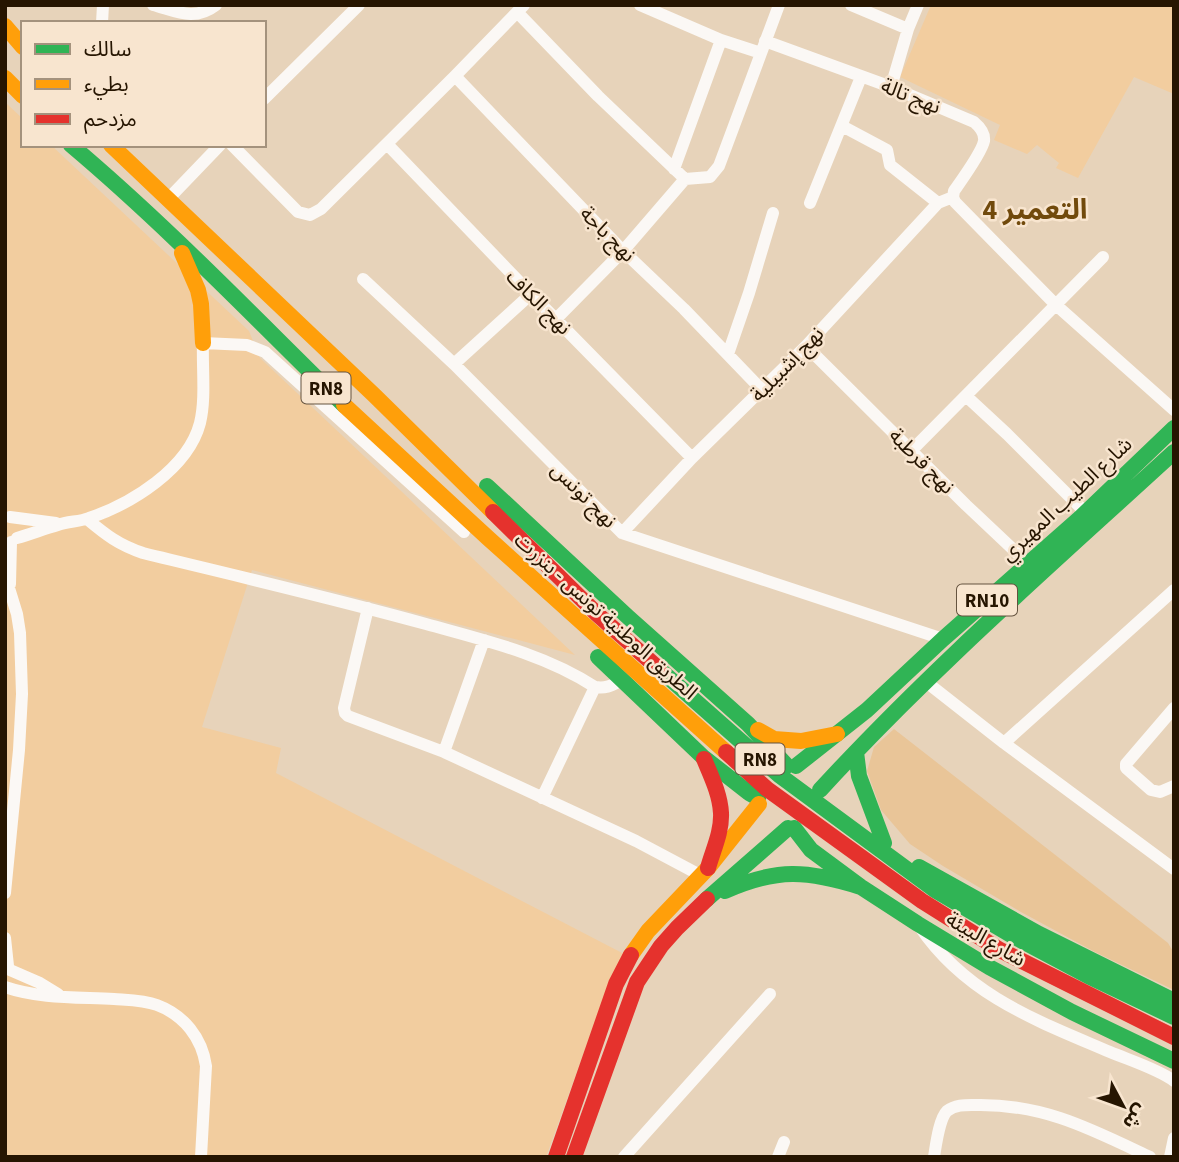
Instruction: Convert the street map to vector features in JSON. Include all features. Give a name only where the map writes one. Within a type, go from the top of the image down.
[{"type":"main road","points":[[5,26],[21,45]]},
{"type":"main road","points":[[5,41],[21,55]]},
{"type":"main road","points":[[5,78],[21,94]]},
{"type":"main road","name":"الطريق الوطنية تونس - بنزرت","points":[[73,147],[177,241],[348,409],[767,789],[922,901],[1000,950],[1174,1037]]},
{"type":"main road","name":"الطريق الوطنية تونس - بنزرت","points":[[113,147],[170,197],[597,614],[779,775],[935,890],[1013,936],[1174,1017]]},
{"type":"main road","points":[[177,241],[198,290],[203,343]]},
{"type":"main road","points":[[350,373],[402,410],[436,440],[792,766],[805,770],[812,776],[820,792]]},
{"type":"main road","name":"RN8","points":[[348,409],[464,533]]},
{"type":"main road","name":"شارع الطيب المهيري","points":[[820,792],[1034,569],[1085,512],[1174,428]]},
{"type":"main road","name":"شارع الطيب المهيري","points":[[792,766],[837,734],[943,639],[1034,569],[1174,452]]},
{"type":"main road","points":[[464,533],[704,757],[749,793],[778,826],[791,828]]},
{"type":"main road","points":[[748,724],[774,738],[801,741],[837,734]]},
{"type":"main road","points":[[856,752],[859,776],[884,843]]},
{"type":"main road","points":[[704,757],[721,811],[717,838],[704,871]]},
{"type":"main road","name":"RN10","points":[[556,1157],[616,984],[628,962],[648,931],[763,810],[759,789],[763,780],[778,768],[792,766]]},
{"type":"main road","name":"RN10","points":[[577,1155],[638,979],[645,967],[662,944],[730,878],[791,828],[805,824],[814,816],[820,805],[820,792]]},
{"type":"main road","name":"شارع البيئة","points":[[820,792],[829,805],[939,880],[1174,1001]]},
{"type":"main road","name":"شارع البيئة","points":[[791,828],[811,850],[918,924],[1001,974],[1072,1012],[1174,1061]]},
{"type":"main road","points":[[705,901],[743,882],[792,873],[821,875],[861,887]]},
{"type":"street","points":[[153,5],[190,15],[201,14],[216,5]]},
{"type":"street","points":[[266,97],[359,5]]},
{"type":"street","name":"نهج تالة","points":[[640,5],[722,40],[763,47],[861,77],[974,122],[981,128],[985,139],[953,197]]},
{"type":"street","points":[[670,19],[675,5]]},
{"type":"street","points":[[556,318],[623,251],[685,179],[710,177],[719,166],[779,5]]},
{"type":"street","points":[[851,5],[908,29]]},
{"type":"street","points":[[891,87],[918,5]]},
{"type":"street","points":[[234,147],[298,212],[310,215],[321,209],[521,9],[598,96],[685,179]]},
{"type":"street","points":[[674,169],[722,40]]},
{"type":"street","name":"نهج باجة","points":[[455,76],[623,251],[762,390]]},
{"type":"street","points":[[810,203],[861,77]]},
{"type":"street","points":[[842,126],[887,150],[890,165],[938,204]]},
{"type":"street","name":"نهج الكاف","points":[[387,144],[692,458]]},
{"type":"street","points":[[170,197],[218,147]]},
{"type":"street","points":[[953,197],[1056,305],[1174,410]]},
{"type":"street","name":"نهج إشبيلية","points":[[622,533],[692,458],[806,346],[938,204],[953,197]]},
{"type":"street","points":[[728,354],[773,213]]},
{"type":"street","points":[[911,451],[1103,257]]},
{"type":"street","name":"نهج تونس","points":[[363,279],[454,364],[622,533],[943,639]]},
{"type":"street","points":[[454,364],[531,294]]},
{"type":"street","points":[[11,540],[117,508],[140,495],[180,460],[200,425],[203,343],[247,345],[265,352],[464,533]]},
{"type":"street","name":"نهج قرطبة","points":[[806,346],[1034,569]]},
{"type":"street","points":[[966,396],[1085,512]]},
{"type":"street","points":[[8,517],[60,524]]},
{"type":"street","points":[[8,517],[18,523],[19,530],[11,540],[10,591]]},
{"type":"street","points":[[87,519],[108,537],[134,550],[369,608],[484,640],[548,662],[595,687],[610,687],[622,680]]},
{"type":"street","points":[[5,575],[20,633],[22,694],[5,893]]},
{"type":"street","points":[[1004,743],[1174,590]]},
{"type":"street","points":[[369,608],[345,713],[354,719],[444,752],[704,871]]},
{"type":"street","points":[[444,752],[484,640]]},
{"type":"street","points":[[925,681],[1174,869]]},
{"type":"street","points":[[542,797],[595,687]]},
{"type":"street","points":[[1174,708],[1126,764],[1126,768],[1151,790],[1160,792],[1174,786]]},
{"type":"street","points":[[918,924],[938,950],[969,980],[995,999],[1174,1081]]},
{"type":"street","points":[[5,938],[9,980],[5,986],[33,995],[155,1004],[171,1012],[197,1036],[206,1066],[201,1157]]},
{"type":"street","points":[[8,967],[61,996]]},
{"type":"street","points":[[624,1157],[770,994]]},
{"type":"street","points":[[934,1157],[943,1116],[948,1110],[962,1105],[989,1104],[1024,1107],[1077,1122],[1150,1157]]},
{"type":"street","points":[[1171,1157],[1174,1138]]},
{"type":"street","points":[[778,1157],[784,1142]]},
{"type":"shaded area","points":[[931,5],[1174,5],[1174,94],[1134,77],[1078,178],[1056,168],[1059,163],[1037,145],[1027,154],[994,140],[1000,125],[900,77]]},
{"type":"shaded area","points":[[5,102],[21,117],[21,147],[53,147],[249,331],[260,358],[575,655],[252,570],[202,727],[281,748],[276,773],[626,955],[609,983],[546,1157],[5,1157]]},
{"type":"shaded area","points":[[894,729],[1168,943],[1174,953],[1174,990],[1021,912],[910,844],[881,810],[867,771],[874,747]]},
{"type":"traffic: fast","points":[[73,147],[176,240],[344,405]]},
{"type":"traffic: fast","points":[[796,766],[867,710],[1080,518],[1174,428]]},
{"type":"traffic: fast","points":[[820,790],[949,659],[1174,452]]},
{"type":"traffic: fast","points":[[487,486],[748,724],[787,766]]},
{"type":"traffic: fast","points":[[598,657],[703,757],[758,798]]},
{"type":"traffic: fast","points":[[659,669],[779,775],[935,890],[1088,976],[1174,1017]]},
{"type":"traffic: fast","points":[[856,752],[859,776],[884,843]]},
{"type":"traffic: fast","points":[[707,899],[788,828]]},
{"type":"traffic: fast","points":[[794,828],[811,850],[918,924],[989,967],[1072,1012],[1174,1061]]},
{"type":"traffic: fast","points":[[919,867],[1039,934],[1174,1001]]},
{"type":"traffic: fast","points":[[725,891],[761,878],[792,874],[824,877],[861,887]]},
{"type":"traffic: slow","points":[[5,26],[21,45]]},
{"type":"traffic: slow","points":[[5,78],[21,94]]},
{"type":"traffic: slow","points":[[113,147],[493,512]]},
{"type":"traffic: slow","points":[[182,253],[198,290],[203,343]]},
{"type":"traffic: slow","points":[[344,405],[726,752]]},
{"type":"traffic: slow","points":[[758,730],[774,739],[801,741],[837,734]]},
{"type":"traffic: slow","points":[[631,955],[648,931],[708,868],[759,804]]},
{"type":"traffic: jam","points":[[493,512],[597,614],[659,669]]},
{"type":"traffic: jam","points":[[726,752],[767,789],[922,901],[1000,950],[1174,1037]]},
{"type":"traffic: jam","points":[[704,759],[717,792],[721,813],[719,834],[708,868]]},
{"type":"traffic: jam","points":[[574,1157],[637,982],[661,946],[707,899]]},
{"type":"traffic: jam","points":[[556,1157],[616,984],[631,955]]},
{"type":"district","name":"التعمير 4","points":[[1035,209]]}]
